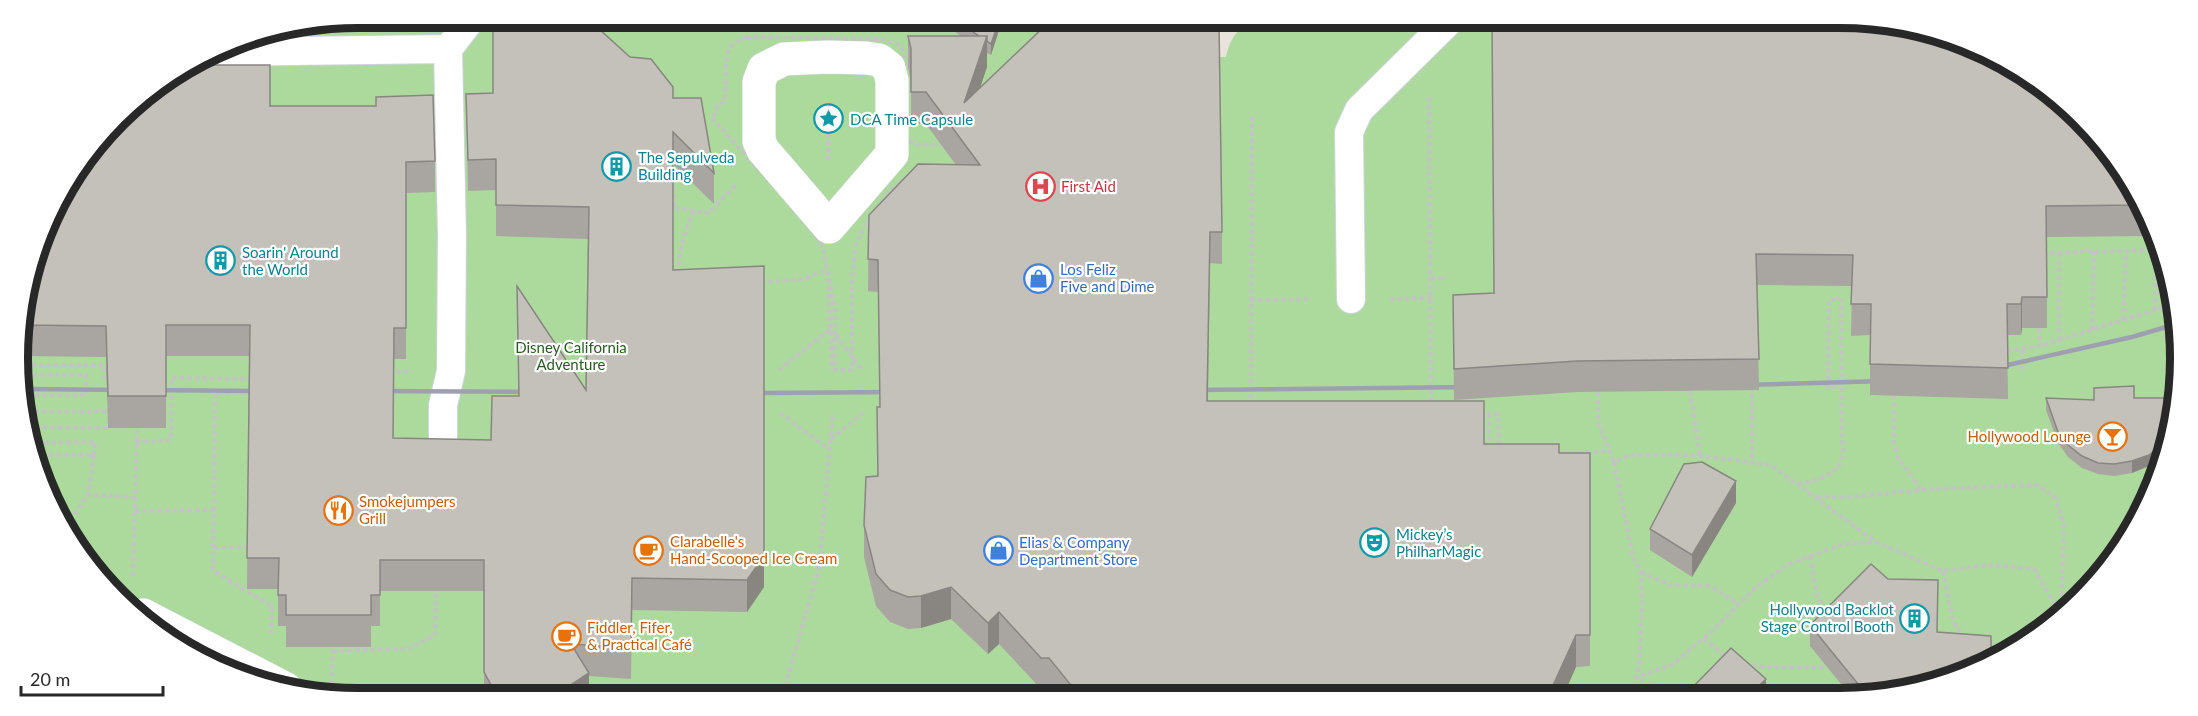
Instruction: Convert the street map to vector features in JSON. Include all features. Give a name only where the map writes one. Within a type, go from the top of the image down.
[{"type":"street","points":[[828,43],[879,60],[889,68],[892,81],[892,154],[829,227],[763,150],[759,141],[759,82],[764,69],[828,43]]},
{"type":"street","points":[[173,630],[240,665]]},
{"type":"lane","points":[[443,438],[443,405],[451,371],[452,236],[448,49],[464,28]]},
{"type":"lane","points":[[1351,299],[1349,132],[1359,110],[1442,28]]},
{"type":"lane","points":[[238,52],[448,49]]},
{"type":"path","points":[[828,43],[829,227],[827,269],[832,370]]},
{"type":"path","points":[[1430,90],[1431,414]]},
{"type":"path","points":[[1251,414],[1252,116]]},
{"type":"path","points":[[673,179],[674,208],[708,213],[739,182]]},
{"type":"path","points":[[679,278],[679,252],[694,210]]},
{"type":"path","points":[[2042,262],[2047,253],[2151,250]]},
{"type":"path","points":[[2092,330],[2094,251]]},
{"type":"path","points":[[2123,320],[2126,251]]},
{"type":"path","points":[[2059,253],[2059,339]]},
{"type":"path","points":[[2155,310],[2156,265]]},
{"type":"path","points":[[754,284],[804,279],[827,269]]},
{"type":"path","points":[[1431,278],[1443,278]]},
{"type":"path","points":[[1798,484],[1825,478],[1839,466],[1844,449],[1842,440],[1841,300],[1829,300],[1828,387],[1841,387]]},
{"type":"path","points":[[2007,351],[2040,346],[2165,307]]},
{"type":"path","points":[[2039,328],[2040,346]]},
{"type":"path","points":[[779,370],[829,330]]},
{"type":"path","points":[[829,330],[835,334],[862,370]]},
{"type":"path","points":[[2022,350],[2022,371]]},
{"type":"path","points":[[28,365],[104,365],[104,379],[107,379]]},
{"type":"path","points":[[383,372],[451,371]]},
{"type":"path","points":[[256,372],[256,393],[215,393],[213,571],[272,606],[271,640]]},
{"type":"path","points":[[29,375],[86,375],[86,395],[30,395]]},
{"type":"path","points":[[136,442],[171,440],[172,378],[256,379]]},
{"type":"path","points":[[1752,382],[1752,462]]},
{"type":"path","points":[[1690,391],[1700,456]]},
{"type":"path","points":[[1598,392],[1598,422],[1614,462],[1633,557],[1641,572],[1642,610],[1639,666],[1634,688]]},
{"type":"path","points":[[1894,395],[1894,442],[1898,459],[1921,489]]},
{"type":"path","points":[[33,411],[107,412]]},
{"type":"path","points":[[780,413],[829,449]]},
{"type":"path","points":[[785,688],[819,568],[833,413]]},
{"type":"path","points":[[831,440],[863,413]]},
{"type":"path","points":[[1476,414],[1498,414],[1500,453]]},
{"type":"path","points":[[1489,414],[1489,454]]},
{"type":"path","points":[[36,427],[111,428]]},
{"type":"path","points":[[133,577],[137,427]]},
{"type":"path","points":[[40,442],[95,442],[88,495],[71,520]]},
{"type":"path","points":[[43,454],[95,452]]},
{"type":"path","points":[[1555,453],[1609,452]]},
{"type":"path","points":[[1614,462],[1630,455],[1700,456],[1771,465],[1876,542],[1943,571],[1988,565],[2034,569],[2055,607]]},
{"type":"path","points":[[1816,497],[1849,497],[1921,489],[2037,485],[2055,497],[2064,525],[2060,604]]},
{"type":"path","points":[[88,495],[135,497]]},
{"type":"path","points":[[135,511],[214,510]]},
{"type":"path","points":[[1636,677],[1672,665],[1704,638],[1756,587],[1789,564],[1843,544],[1876,542]]},
{"type":"path","points":[[214,547],[247,547]]},
{"type":"path","points":[[1810,556],[1817,596],[1828,616]]},
{"type":"path","points":[[1943,571],[1953,622],[1965,639]]},
{"type":"path","points":[[1641,572],[1670,585],[1711,586],[1739,604]]},
{"type":"path","points":[[331,687],[333,649],[408,649],[435,635],[436,582]]},
{"type":"path","points":[[1704,638],[1729,659]]},
{"type":"path","points":[[1983,642],[1999,646]]},
{"type":"path","points":[[1738,661],[1767,668],[1824,668],[1831,661]]},
{"type":"path","points":[[1636,677],[1657,688]]},
{"type":"green space","name":"Disney California Adventure","points":[[358,28],[1084,28],[1221,133],[1219,57],[1226,57],[1231,41],[1242,28],[1840,28],[1883,31],[1933,42],[2096,151],[2114,175],[2136,212],[2152,252],[2167,315],[2170,358],[2167,401],[2152,464],[2136,504],[2114,541],[2088,575],[2041,619],[1986,654],[1946,670],[1883,685],[1840,688],[358,688],[294,681],[252,670],[212,654],[175,632],[141,606],[97,559],[62,504],[46,464],[35,422],[28,358],[31,315],[38,283],[119,132],[141,110],[175,84],[212,62],[252,46],[315,31]]},
{"type":"building","points":[[493,28],[598,28],[630,57],[651,59],[673,87],[673,98],[701,98],[714,173],[673,132],[673,270],[764,266],[764,556],[747,580],[632,578],[631,648],[571,644],[589,673],[566,688],[493,688],[484,672],[484,560],[380,560],[380,595],[371,595],[371,615],[286,615],[286,595],[278,595],[279,558],[247,558],[250,325],[166,325],[166,396],[108,396],[106,326],[30,325],[46,252],[62,212],[84,175],[110,141],[141,110],[175,84],[207,65],[270,65],[270,106],[376,106],[376,97],[433,95],[435,161],[406,162],[406,328],[394,328],[393,438],[491,440],[492,396],[519,396],[517,286],[586,390],[589,207],[496,205],[496,159],[468,160],[466,94],[493,93]]},
{"type":"building","points":[[967,28],[997,28],[991,44],[987,41],[987,36],[979,36]]},
{"type":"building","points":[[1043,28],[1219,28],[1222,232],[1210,232],[1207,401],[1484,401],[1484,444],[1559,444],[1559,453],[1590,453],[1590,635],[1576,635],[1552,688],[1078,688],[1070,684],[1049,658],[1041,658],[999,612],[988,623],[951,587],[921,596],[908,597],[890,590],[876,574],[864,525],[866,477],[878,476],[877,407],[880,407],[878,260],[868,259],[869,215],[918,164],[980,165],[926,92],[911,92],[911,49],[908,36],[987,36],[964,103]]},
{"type":"building","points":[[1492,28],[1840,28],[1883,31],[1925,40],[1986,62],[2041,97],[2088,141],[2114,175],[2132,205],[2046,206],[2047,297],[2022,297],[2021,304],[2007,304],[2008,368],[1870,364],[1871,304],[1851,304],[1853,255],[1756,254],[1759,359],[1577,361],[1454,369],[1453,295],[1494,293]]},
{"type":"building","name":"Hollywood Lounge","points":[[2134,386],[2134,398],[2167,398],[2156,449],[2149,455],[2114,464],[2098,463],[2082,456],[2068,445],[2058,432],[2046,398],[2094,400],[2094,388]]},
{"type":"building","points":[[1702,462],[1736,481],[1692,555],[1650,529],[1684,464]]},
{"type":"building","points":[[1871,564],[1888,579],[1938,580],[1937,632],[1991,636],[1991,651],[1925,676],[1861,687],[1810,625]]},
{"type":"building","points":[[1731,648],[1766,679],[1756,688],[1692,688]]},
{"type":"railway","points":[[1990,369],[2132,337],[2168,326]]},
{"type":"railway","points":[[1742,385],[1886,381]]},
{"type":"railway","points":[[1193,390],[1472,387]]},
{"type":"railway","points":[[30,389],[125,390]]},
{"type":"railway","points":[[149,390],[266,391]]},
{"type":"railway","points":[[377,391],[536,392]]},
{"type":"railway","points":[[749,393],[896,392]]},
{"type":"place","name":"DCA Time Capsule","points":[[829,119]]},
{"type":"place","name":"The Sepulveda Building","points":[[617,166]]},
{"type":"place","name":"First Aid","points":[[1040,186]]},
{"type":"place","name":"Soarin' Around the World","points":[[221,261]]},
{"type":"place","name":"Los Feliz Five and Dime","points":[[1039,278]]},
{"type":"place","name":"Hollywood Lounge","points":[[2112,436]]},
{"type":"place","name":"Smokejumpers Grill","points":[[338,510]]},
{"type":"place","name":"Mickey’s PhilharMagic","points":[[1375,543]]},
{"type":"place","name":"Clarabelle's Hand-Scooped Ice Cream","points":[[649,550]]},
{"type":"place","name":"Elias & Company Department Store","points":[[998,551]]},
{"type":"place","name":"Hollywood Backlot Stage Control Booth","points":[[1915,618]]},
{"type":"place","name":"Fiddler, Fifer, & Practical Café","points":[[566,636]]}]
